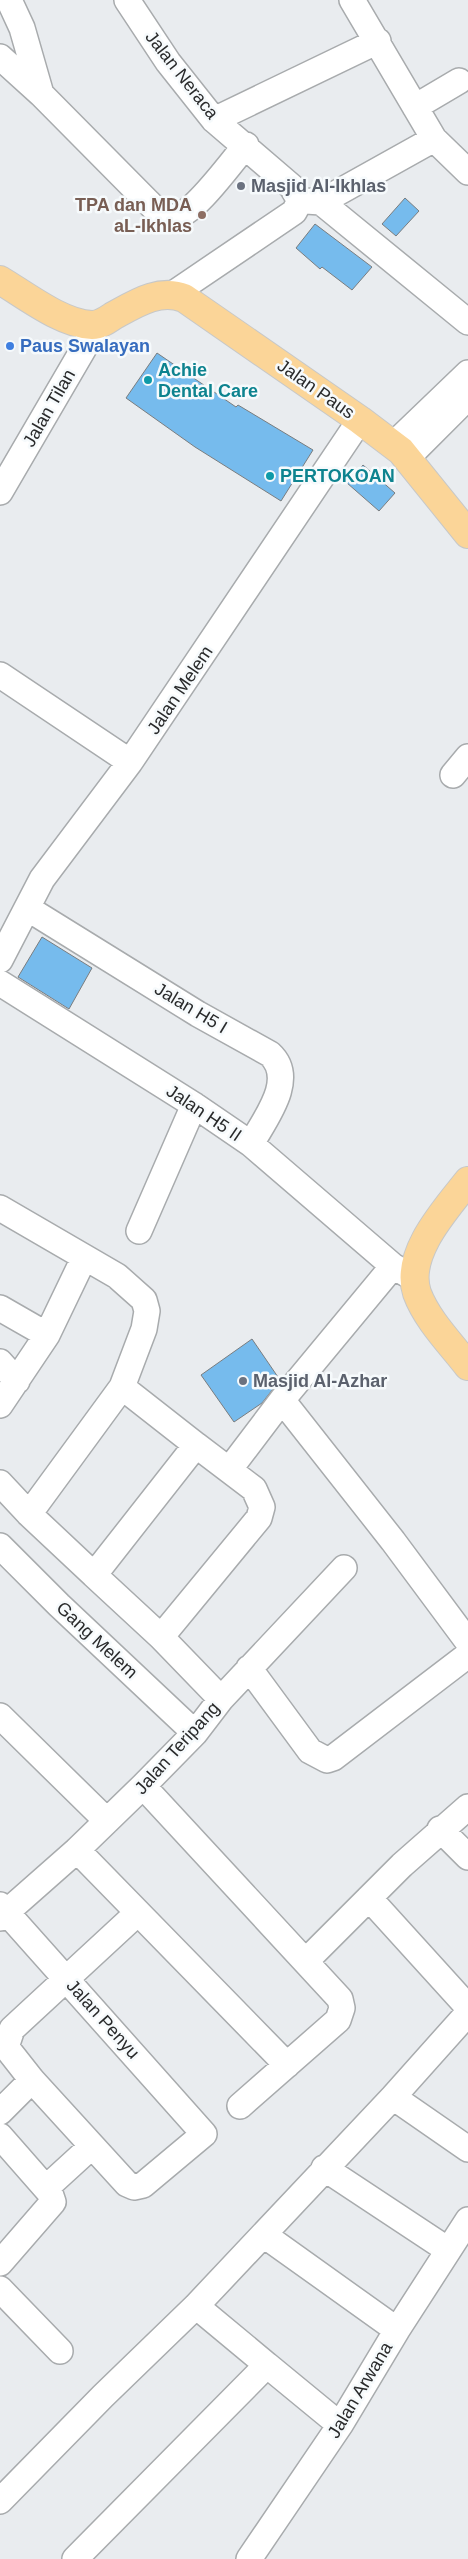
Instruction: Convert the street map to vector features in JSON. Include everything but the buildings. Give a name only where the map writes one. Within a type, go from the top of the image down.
[{"type":"main road","points":[[0,280],[55,312],[78,322],[98,324],[147,299],[173,294]]},
{"type":"main road","name":"Jalan Paus","points":[[173,294],[193,303],[360,420],[400,451],[468,534]]},
{"type":"main road","points":[[468,1181],[430,1230],[416,1265],[404,1273],[422,1304],[468,1366]]},
{"type":"street","points":[[8,0],[22,28],[41,94]]},
{"type":"street","name":"Jalan Neraca","points":[[128,0],[168,62],[214,120],[246,145],[292,187],[468,322]]},
{"type":"street","points":[[352,0],[378,41],[434,140],[468,172]]},
{"type":"street","points":[[214,120],[378,41]]},
{"type":"street","points":[[0,57],[41,94],[148,202],[166,216],[176,217],[194,205],[246,145]]},
{"type":"street","points":[[414,107],[460,81]]},
{"type":"street","points":[[173,294],[311,201],[434,140]]},
{"type":"street","name":"Jalan Tilan","points":[[0,492],[98,324]]},
{"type":"street","points":[[400,451],[468,374]]},
{"type":"street","points":[[400,451],[468,397]]},
{"type":"street","name":"Jalan Melem","points":[[0,960],[56,858],[130,762],[360,420]]},
{"type":"street","points":[[0,675],[130,762]]},
{"type":"street","name":"Jalan H5 I","points":[[27,908],[198,1014],[270,1054],[277,1060],[282,1077],[280,1087],[270,1112],[251,1144]]},
{"type":"street","name":"Jalan H5 II","points":[[0,982],[194,1105],[251,1144],[404,1273]]},
{"type":"street","points":[[139,1231],[194,1105]]},
{"type":"street","points":[[0,1208],[116,1276],[144,1300],[146,1311],[144,1329],[122,1387],[29,1514]]},
{"type":"street","points":[[0,1405],[18,1381],[46,1335],[84,1258]]},
{"type":"street","points":[[229,1470],[282,1400],[404,1273]]},
{"type":"street","points":[[0,1308],[46,1335]]},
{"type":"street","points":[[0,1362],[18,1381]]},
{"type":"street","points":[[122,1387],[229,1470],[257,1494],[262,1507],[259,1518],[161,1637]]},
{"type":"street","points":[[282,1400],[393,1541],[468,1642]]},
{"type":"street","points":[[94,1575],[196,1445]]},
{"type":"street","points":[[0,1483],[29,1514],[161,1637],[221,1699]]},
{"type":"street","name":"Gang Melem","points":[[0,1546],[59,1606],[195,1733]]},
{"type":"street","name":"Jalan Teripang","points":[[2,1912],[77,1850],[144,1786],[195,1733],[221,1699],[249,1668],[344,1568]]},
{"type":"street","points":[[249,1668],[310,1751],[327,1760],[333,1758],[468,1655]]},
{"type":"street","points":[[0,1716],[107,1821]]},
{"type":"street","points":[[144,1786],[338,1996],[342,2008],[338,2020],[240,2106]]},
{"type":"street","points":[[306,1961],[440,1829],[468,1807]]},
{"type":"street","points":[[440,1829],[468,1857]]},
{"type":"street","points":[[77,1850],[287,2065]]},
{"type":"street","points":[[369,1898],[468,2007]]},
{"type":"street","name":"Jalan Penyu","points":[[2,1912],[66,1978],[204,2134],[143,2185],[138,2187],[127,2184],[92,2146]]},
{"type":"street","points":[[46,2188],[92,2146],[6,2050],[8,2036],[12,2029],[131,1919]]},
{"type":"street","points":[[0,2500],[196,2306],[264,2235],[324,2168],[393,2098],[468,2013]]},
{"type":"street","points":[[0,2112],[32,2080]]},
{"type":"street","points":[[393,2098],[468,2149]]},
{"type":"street","points":[[0,2136],[46,2188],[52,2196],[53,2204],[0,2263]]},
{"type":"street","points":[[324,2168],[448,2250]]},
{"type":"street","name":"Jalan Arwana","points":[[248,2559],[340,2425],[396,2330],[468,2220]]},
{"type":"street","points":[[264,2235],[396,2330]]},
{"type":"street","points":[[0,2289],[60,2351]]},
{"type":"street","points":[[196,2306],[340,2425]]},
{"type":"street","points":[[75,2559],[267,2365]]},
{"type":"place","name":"Masjid Al-Ikhlas","points":[[241,186]]},
{"type":"place","name":"TPA dan MDA aL-Ikhlas","points":[[202,215]]},
{"type":"place","name":"Paus Swalayan","points":[[10,346]]},
{"type":"place","name":"Achie Dental Care","points":[[148,380]]},
{"type":"place","name":"PERTOKOAN","points":[[270,476]]},
{"type":"place","name":"Masjid Al-Azhar","points":[[243,1381]]}]
